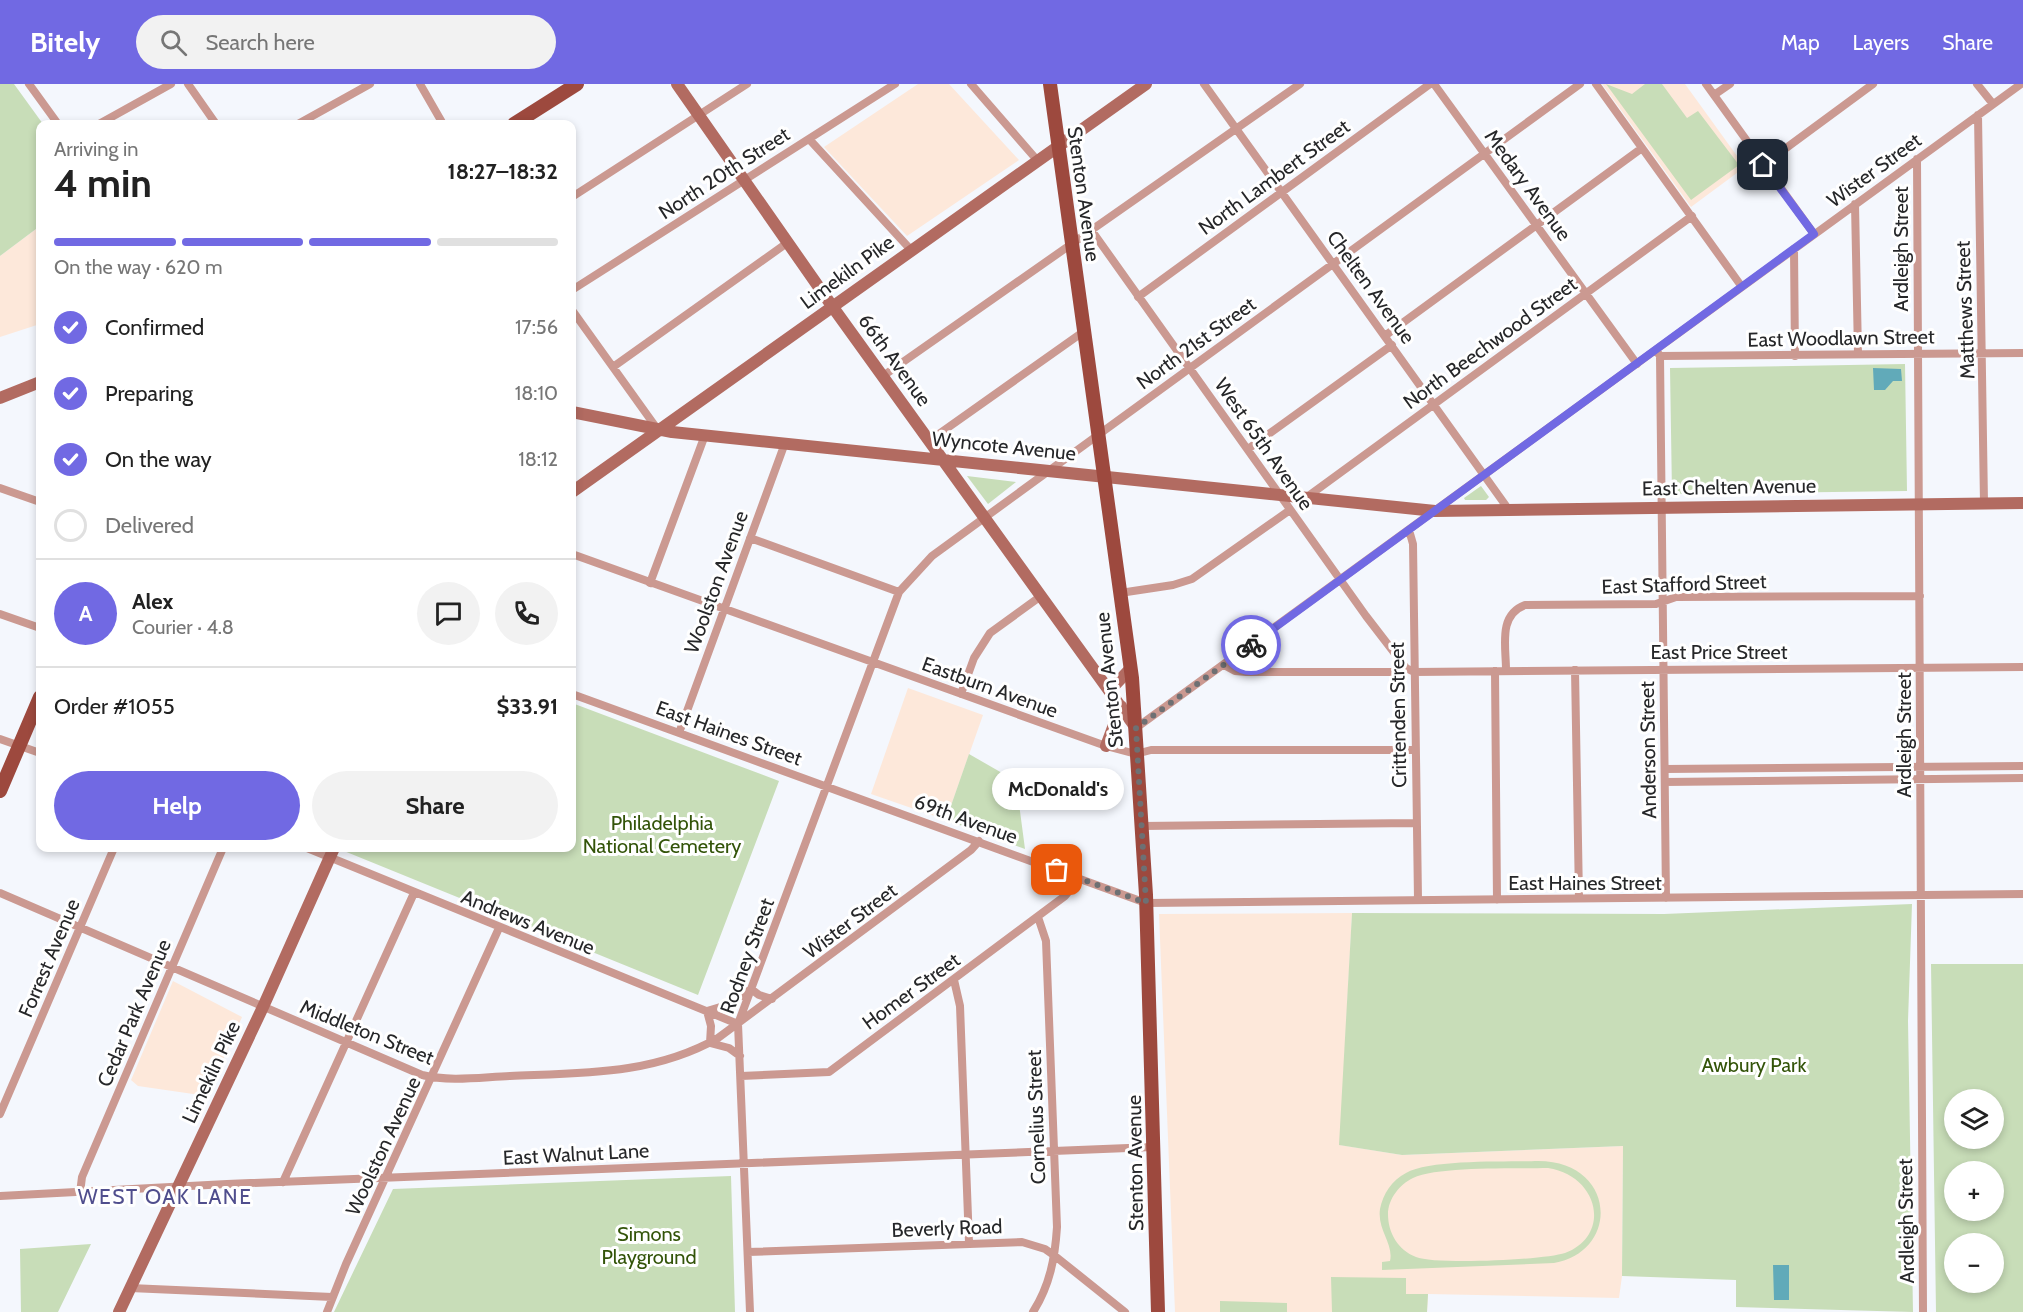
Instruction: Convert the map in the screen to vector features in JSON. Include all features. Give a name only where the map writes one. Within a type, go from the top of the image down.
[{"type":"main road","points":[[520,120],[577,84]]},
{"type":"main road","name":"Stenton Avenue","points":[[1050,84],[1131,668],[1146,903],[1155,1137],[1153,1147],[1158,1312]]},
{"type":"main road","points":[[0,791],[36,708]]},
{"type":"street","points":[[28,84],[55,120]]},
{"type":"street","points":[[106,120],[171,84]]},
{"type":"street","points":[[188,84],[213,120]]},
{"type":"street","points":[[305,120],[370,84]]},
{"type":"street","points":[[420,84],[441,120]]},
{"type":"street","name":"66th Avenue","points":[[677,84],[832,306],[1136,728]]},
{"type":"street","points":[[576,194],[747,84]]},
{"type":"street","name":"North 20th Street","points":[[576,288],[895,84]]},
{"type":"street","points":[[971,84],[1037,160]]},
{"type":"street","name":"Limekiln Pike","points":[[576,489],[1146,84]]},
{"type":"street","name":"Chelten Avenue","points":[[1204,84],[1386,335],[1509,510]]},
{"type":"street","points":[[883,376],[1300,84]]},
{"type":"street","name":"North Lambert Street","points":[[1138,297],[1430,84]]},
{"type":"street","name":"Medary Avenue","points":[[1434,84],[1637,364]]},
{"type":"street","name":"North 21st Street","points":[[871,662],[899,592],[932,556],[1580,84]]},
{"type":"street","points":[[1596,84],[1742,287]]},
{"type":"street","points":[[1706,84],[1814,234]]},
{"type":"street","points":[[1714,95],[1730,84]]},
{"type":"street","points":[[1763,165],[1873,84]]},
{"type":"street","points":[[1977,84],[1993,104]]},
{"type":"street","name":"Wister Street","points":[[1136,728],[1637,364],[1658,353],[1742,287],[2021,84]]},
{"type":"street","name":"Matthews Street","points":[[1978,115],[1984,503]]},
{"type":"street","points":[[809,139],[911,250]]},
{"type":"street","points":[[1386,335],[1642,148]]},
{"type":"street","name":"Ardleigh Street","points":[[1917,159],[1923,1312]]},
{"type":"street","points":[[1855,204],[1858,353]]},
{"type":"street","name":"North Beechwood Street","points":[[1307,497],[1692,216]]},
{"type":"street","name":"West 65th Avenue","points":[[1092,231],[1282,495],[1290,510],[1340,580],[1410,670]]},
{"type":"street","points":[[613,368],[788,243]]},
{"type":"street","points":[[1794,249],[1795,356]]},
{"type":"street","points":[[576,316],[658,431]]},
{"type":"street","points":[[930,441],[1083,332]]},
{"type":"street","points":[[1248,449],[1392,345]]},
{"type":"street","name":"East Woodlawn Street","points":[[1658,353],[1795,356],[1858,353],[2023,353]]},
{"type":"street","name":"Anderson Street","points":[[1658,353],[1666,898]]},
{"type":"street","points":[[0,398],[36,384]]},
{"type":"street","name":"Wyncote Avenue","points":[[576,413],[658,431],[1435,511]]},
{"type":"street","points":[[650,583],[705,435]]},
{"type":"street","name":"Woolston Avenue","points":[[679,733],[785,443]]},
{"type":"street","points":[[0,488],[36,501]]},
{"type":"street","name":"East Chelten Avenue","points":[[1435,511],[2023,503]]},
{"type":"street","points":[[1120,593],[1173,585],[1192,579],[1290,510]]},
{"type":"street","name":"Crittenden Street","points":[[1409,530],[1413,544],[1410,670],[1415,750],[1418,899]]},
{"type":"street","points":[[750,538],[899,592]]},
{"type":"street","name":"Eastburn Avenue","points":[[576,555],[1106,746],[1136,754],[1150,750],[1415,750]]},
{"type":"street","points":[[961,694],[974,658],[990,633],[1041,596]]},
{"type":"street","name":"East Stafford Street","points":[[1506,670],[1506,623],[1516,608],[1525,605],[1656,604],[1676,597],[1920,596]]},
{"type":"street","points":[[0,614],[36,627]]},
{"type":"street","name":"Rodney Street","points":[[750,1312],[738,1024],[871,662]]},
{"type":"street","name":"East Price Street","points":[[1224,665],[1234,671],[1246,672],[2023,667]]},
{"type":"street","points":[[1107,686],[1114,686],[1131,668]]},
{"type":"street","points":[[1575,670],[1579,898]]},
{"type":"street","points":[[1495,671],[1497,900]]},
{"type":"street","name":"East Haines Street","points":[[576,695],[875,804]]},
{"type":"street","points":[[1106,746],[1121,706]]},
{"type":"street","points":[[0,739],[36,752]]},
{"type":"street","points":[[1665,769],[2023,766]]},
{"type":"street","points":[[1665,782],[2023,778]]},
{"type":"street","name":"69th Avenue","points":[[875,804],[1146,903]]},
{"type":"street","points":[[1142,826],[1416,824]]},
{"type":"street","name":"Wister Street","points":[[738,1024],[971,850],[979,841]]},
{"type":"street","name":"Forrest Avenue","points":[[0,1114],[4,1095],[81,927],[112,852]]},
{"type":"street","name":"Cedar Park Avenue","points":[[80,1193],[82,1177],[221,852]]},
{"type":"street","name":"Limekiln Pike","points":[[119,1312],[263,1007],[332,852]]},
{"type":"street","name":"Andrews Avenue","points":[[332,852],[414,893],[738,1024]]},
{"type":"street","name":"Homer Street","points":[[741,1076],[829,1072],[1038,917],[1065,896],[1079,879]]},
{"type":"street","name":"Middleton Street","points":[[0,893],[347,1043],[433,1077],[624,1070],[677,1057],[710,1043],[738,1024]]},
{"type":"street","points":[[283,1182],[414,893]]},
{"type":"street","name":"East Haines Street","points":[[1146,903],[2023,894]]},
{"type":"street","name":"Cornelius Street","points":[[1033,1312],[1049,1279],[1055,1256],[1054,1151],[1046,941],[1038,917]]},
{"type":"street","name":"Woolston Avenue","points":[[327,1312],[499,928]]},
{"type":"street","points":[[954,980],[960,1006],[969,1243]]},
{"type":"street","points":[[740,1056],[729,1048],[710,1043],[711,1026],[707,1011],[735,1001],[751,989],[759,995],[772,999]]},
{"type":"street","name":"East Walnut Lane","points":[[0,1197],[283,1182],[1153,1147]]},
{"type":"street","name":"Beverly Road","points":[[748,1252],[1022,1242],[1045,1249],[1125,1312]]},
{"type":"street","points":[[130,1288],[332,1297]]},
{"type":"shaded area","points":[[918,84],[949,84],[1019,160],[907,236],[824,147]]},
{"type":"shaded area","points":[[1602,84],[1685,84],[1745,167],[1691,207]]},
{"type":"shaded area","points":[[36,229],[36,325],[0,337],[0,256]]},
{"type":"shaded area","points":[[908,688],[983,715],[946,820],[871,794]]},
{"type":"shaded area","points":[[1352,913],[1340,1145],[1402,1155],[1623,1146],[1622,1276],[1619,1298],[1428,1294],[1427,1312],[1175,1312],[1159,914]]},
{"type":"shaded area","points":[[173,981],[242,1017],[207,1096],[138,1086],[131,1080]]},
{"type":"green space","points":[[0,84],[14,84],[40,120],[36,120],[36,229],[0,256]]},
{"type":"green space","points":[[1606,84],[1632,94],[1645,84],[1662,84],[1687,118],[1698,111],[1739,165],[1691,200]]},
{"type":"green space","points":[[1905,364],[1907,491],[1672,494],[1670,368]]},
{"type":"green space","points":[[967,476],[1016,482],[988,504]]},
{"type":"green space","points":[[1481,486],[1489,497],[1486,500],[1465,500],[1464,498]]},
{"type":"green space","name":"Philadelphia National Cemetery","points":[[576,705],[779,781],[698,995],[346,852],[576,852]]},
{"type":"green space","points":[[969,754],[1016,781],[1025,849],[946,820]]},
{"type":"green space","name":"Awbury Park","points":[[1912,904],[1908,1021],[1913,1312],[1736,1307],[1736,1280],[1622,1276],[1623,1146],[1402,1155],[1339,1145],[1352,913],[1664,914]]},
{"type":"green space","points":[[1931,964],[2023,964],[2023,1312],[1936,1312]]},
{"type":"green space","points":[[1538,1161],[1564,1165],[1583,1175],[1595,1190],[1600,1208],[1599,1225],[1591,1242],[1576,1255],[1554,1263],[1382,1270],[1382,1262],[1390,1261],[1391,1255],[1381,1224],[1380,1209],[1383,1198],[1396,1179],[1406,1173],[1432,1165]],"holes":[[[1498,1168],[1548,1168],[1565,1173],[1579,1182],[1588,1194],[1593,1207],[1594,1220],[1589,1233],[1580,1245],[1565,1253],[1536,1258],[1444,1261],[1410,1254],[1399,1245],[1392,1234],[1388,1221],[1390,1203],[1399,1188],[1413,1178],[1440,1172]]]},
{"type":"green space","name":"Simons Playground","points":[[731,1176],[735,1312],[334,1312],[393,1189]]},
{"type":"green space","points":[[91,1244],[58,1312],[21,1312],[20,1249]]},
{"type":"green space","points":[[1331,1277],[1406,1278],[1406,1294],[1428,1294],[1427,1312],[1332,1312]]},
{"type":"green space","points":[[1220,1301],[1287,1303],[1287,1312],[1220,1312]]},
{"type":"water","points":[[1873,368],[1901,369],[1902,381],[1893,381],[1885,390],[1874,390]]},
{"type":"water","points":[[1773,1265],[1789,1265],[1789,1300],[1774,1300]]},
{"type":"way so far","points":[[1057,870],[1146,903],[1136,728],[1251,645]]},
{"type":"place","name":"McDonald's","points":[[1057,870]]},
{"type":"district","name":"WEST OAK LANE","points":[[165,1196]]},
{"type":"route","points":[[1251,645],[1814,234],[1763,165]]}]
